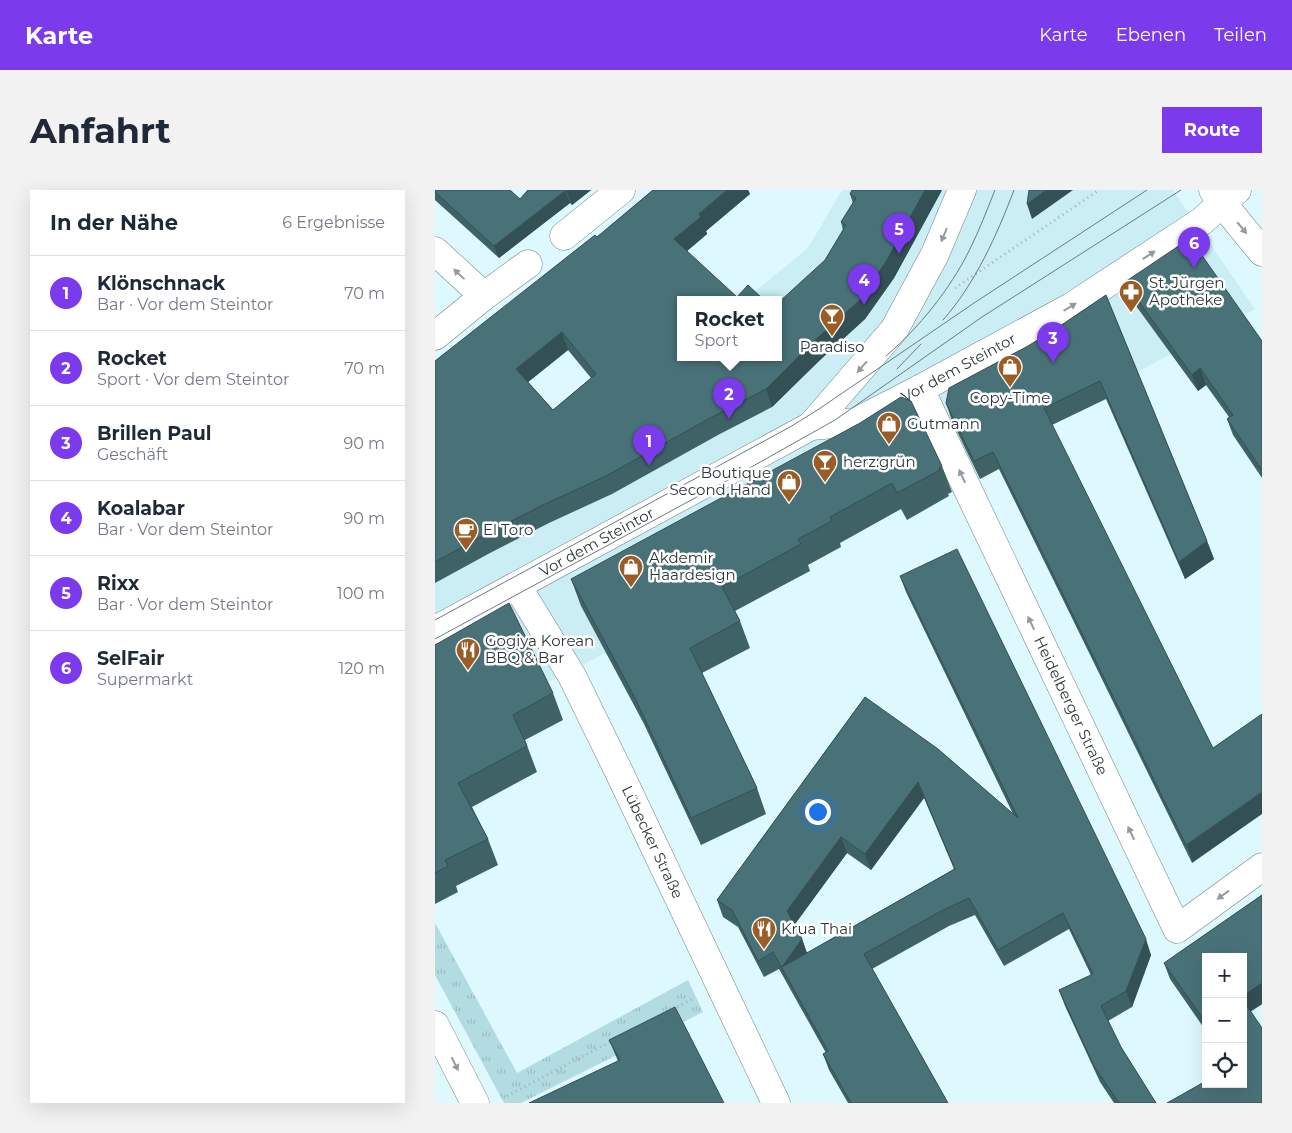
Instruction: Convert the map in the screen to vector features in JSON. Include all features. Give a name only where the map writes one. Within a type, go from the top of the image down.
[{"type":"street","points":[[564,236],[621,190]]},
{"type":"street","name":"Vor dem Steintor","points":[[435,630],[811,426],[894,330],[935,254],[962,190]]},
{"type":"street","points":[[1224,194],[1262,252]]},
{"type":"street","name":"Vor dem Steintor","points":[[811,426],[856,422],[1071,307],[1202,221],[1224,194]]},
{"type":"street","points":[[435,251],[484,296]]},
{"type":"street","points":[[435,336],[484,296],[528,264]]},
{"type":"street","name":"Heidelberger Straße","points":[[920,389],[1177,929],[1262,867]]},
{"type":"street","name":"Lübecker Straße","points":[[517,586],[571,676],[619,772],[776,1103]]},
{"type":"street","points":[[435,1025],[475,1103]]},
{"type":"path","points":[[951,291],[1099,190]]},
{"type":"path","points":[[667,1012],[719,985]]},
{"type":"path","points":[[503,1099],[614,1040]]},
{"type":"shaded area","points":[[842,190],[1173,190],[1255,309],[725,593],[435,739],[435,502],[677,360],[782,361],[782,296],[749,296],[808,248]]},
{"type":"green space","points":[[435,923],[517,1073],[688,980],[703,1012],[521,1103],[504,1103],[435,975]]},
{"type":"building","points":[[435,190],[510,190],[520,199],[528,190],[570,190],[565,191],[494,246]]},
{"type":"building","points":[[653,190],[727,190],[699,214],[701,217],[674,239],[736,296],[677,296],[677,361],[782,361],[782,299],[825,260],[846,225],[841,222],[856,198],[850,194],[852,190],[925,190],[887,260],[859,301],[813,342],[766,389],[606,476],[543,505],[435,562],[435,361],[595,235],[597,237]],"holes":[[[562,332],[596,374],[553,410],[516,369]]]},
{"type":"building","points":[[1029,190],[1046,190],[1027,204]]},
{"type":"building","points":[[1183,243],[1194,244],[1262,341],[1262,470],[1227,419],[1233,415],[1200,368],[1192,375],[1125,282]]},
{"type":"building","points":[[748,285],[760,296],[738,296]]},
{"type":"building","points":[[1106,295],[1207,541],[1179,562],[1100,381],[1044,408],[1213,748],[1262,714],[1262,792],[1186,845],[993,452],[974,461],[946,403],[949,388],[1028,346]]},
{"type":"building","points":[[901,397],[911,401],[942,466],[939,468],[940,470],[897,493],[892,483],[830,517],[832,521],[798,539],[801,544],[722,587],[740,621],[690,648],[757,788],[691,818],[635,698],[571,579],[860,423]]},
{"type":"building","points":[[957,549],[1146,939],[1126,991],[1101,1006],[1121,1047],[1156,1103],[1119,1103],[1094,1066],[1059,990],[1093,974],[1063,913],[998,950],[969,898],[943,910],[864,954],[948,1103],[851,1103],[823,1054],[828,1051],[773,952],[758,961],[732,910],[717,900],[865,697],[938,749],[1018,818],[900,576]],"holes":[[[918,782],[955,869],[782,967],[802,939],[787,911],[841,837],[865,854]]]},
{"type":"building","points":[[509,603],[553,693],[513,715],[527,746],[458,783],[488,839],[445,860],[448,866],[435,873],[435,645]]},
{"type":"building","points":[[1262,895],[1262,983],[1247,993],[1247,953],[1202,953],[1202,1017],[1164,963]]},
{"type":"building","points":[[1247,1006],[1262,1028],[1262,1103],[1167,1103],[1202,1083],[1202,1088],[1247,1088]]},
{"type":"building","points":[[675,1007],[724,1103],[529,1103],[620,1060],[609,1040]]},
{"type":"tram line","points":[[886,356],[922,320],[953,280],[973,243],[995,190]]},
{"type":"tram line","points":[[943,320],[955,306],[975,275],[1014,190]]},
{"type":"tram line","points":[[435,620],[790,427],[974,303],[1147,190]]},
{"type":"tram line","points":[[435,639],[835,420],[982,317],[1181,190]]},
{"type":"tram line","points":[[897,369],[921,344]]},
{"type":"place","name":"Rixx","points":[[899,254]]},
{"type":"place","name":"SelFair","points":[[1194,268]]},
{"type":"place","name":"Koalabar","points":[[864,305]]},
{"type":"place","name":"St. Jürgen Apotheke","points":[[1131,313]]},
{"type":"place","name":"Paradiso","points":[[832,337]]},
{"type":"place","name":"Brillen Paul","points":[[1053,363]]},
{"type":"place","name":"Copy-Time","points":[[1010,388]]},
{"type":"place","name":"Rocket","points":[[729,419]]},
{"type":"place","name":"Gutmann","points":[[889,445]]},
{"type":"place","name":"Klönschnack","points":[[649,466]]},
{"type":"place","name":"herz:grün","points":[[825,483]]},
{"type":"place","name":"Boutique Second Hand","points":[[789,503]]},
{"type":"place","name":"El Toro","points":[[466,551]]},
{"type":"place","name":"Akdemir Haardesign","points":[[631,588]]},
{"type":"place","name":"Gogiya Korean BBQ & Bar","points":[[468,671]]},
{"type":"place","name":"Krua Thai","points":[[764,950]]}]
